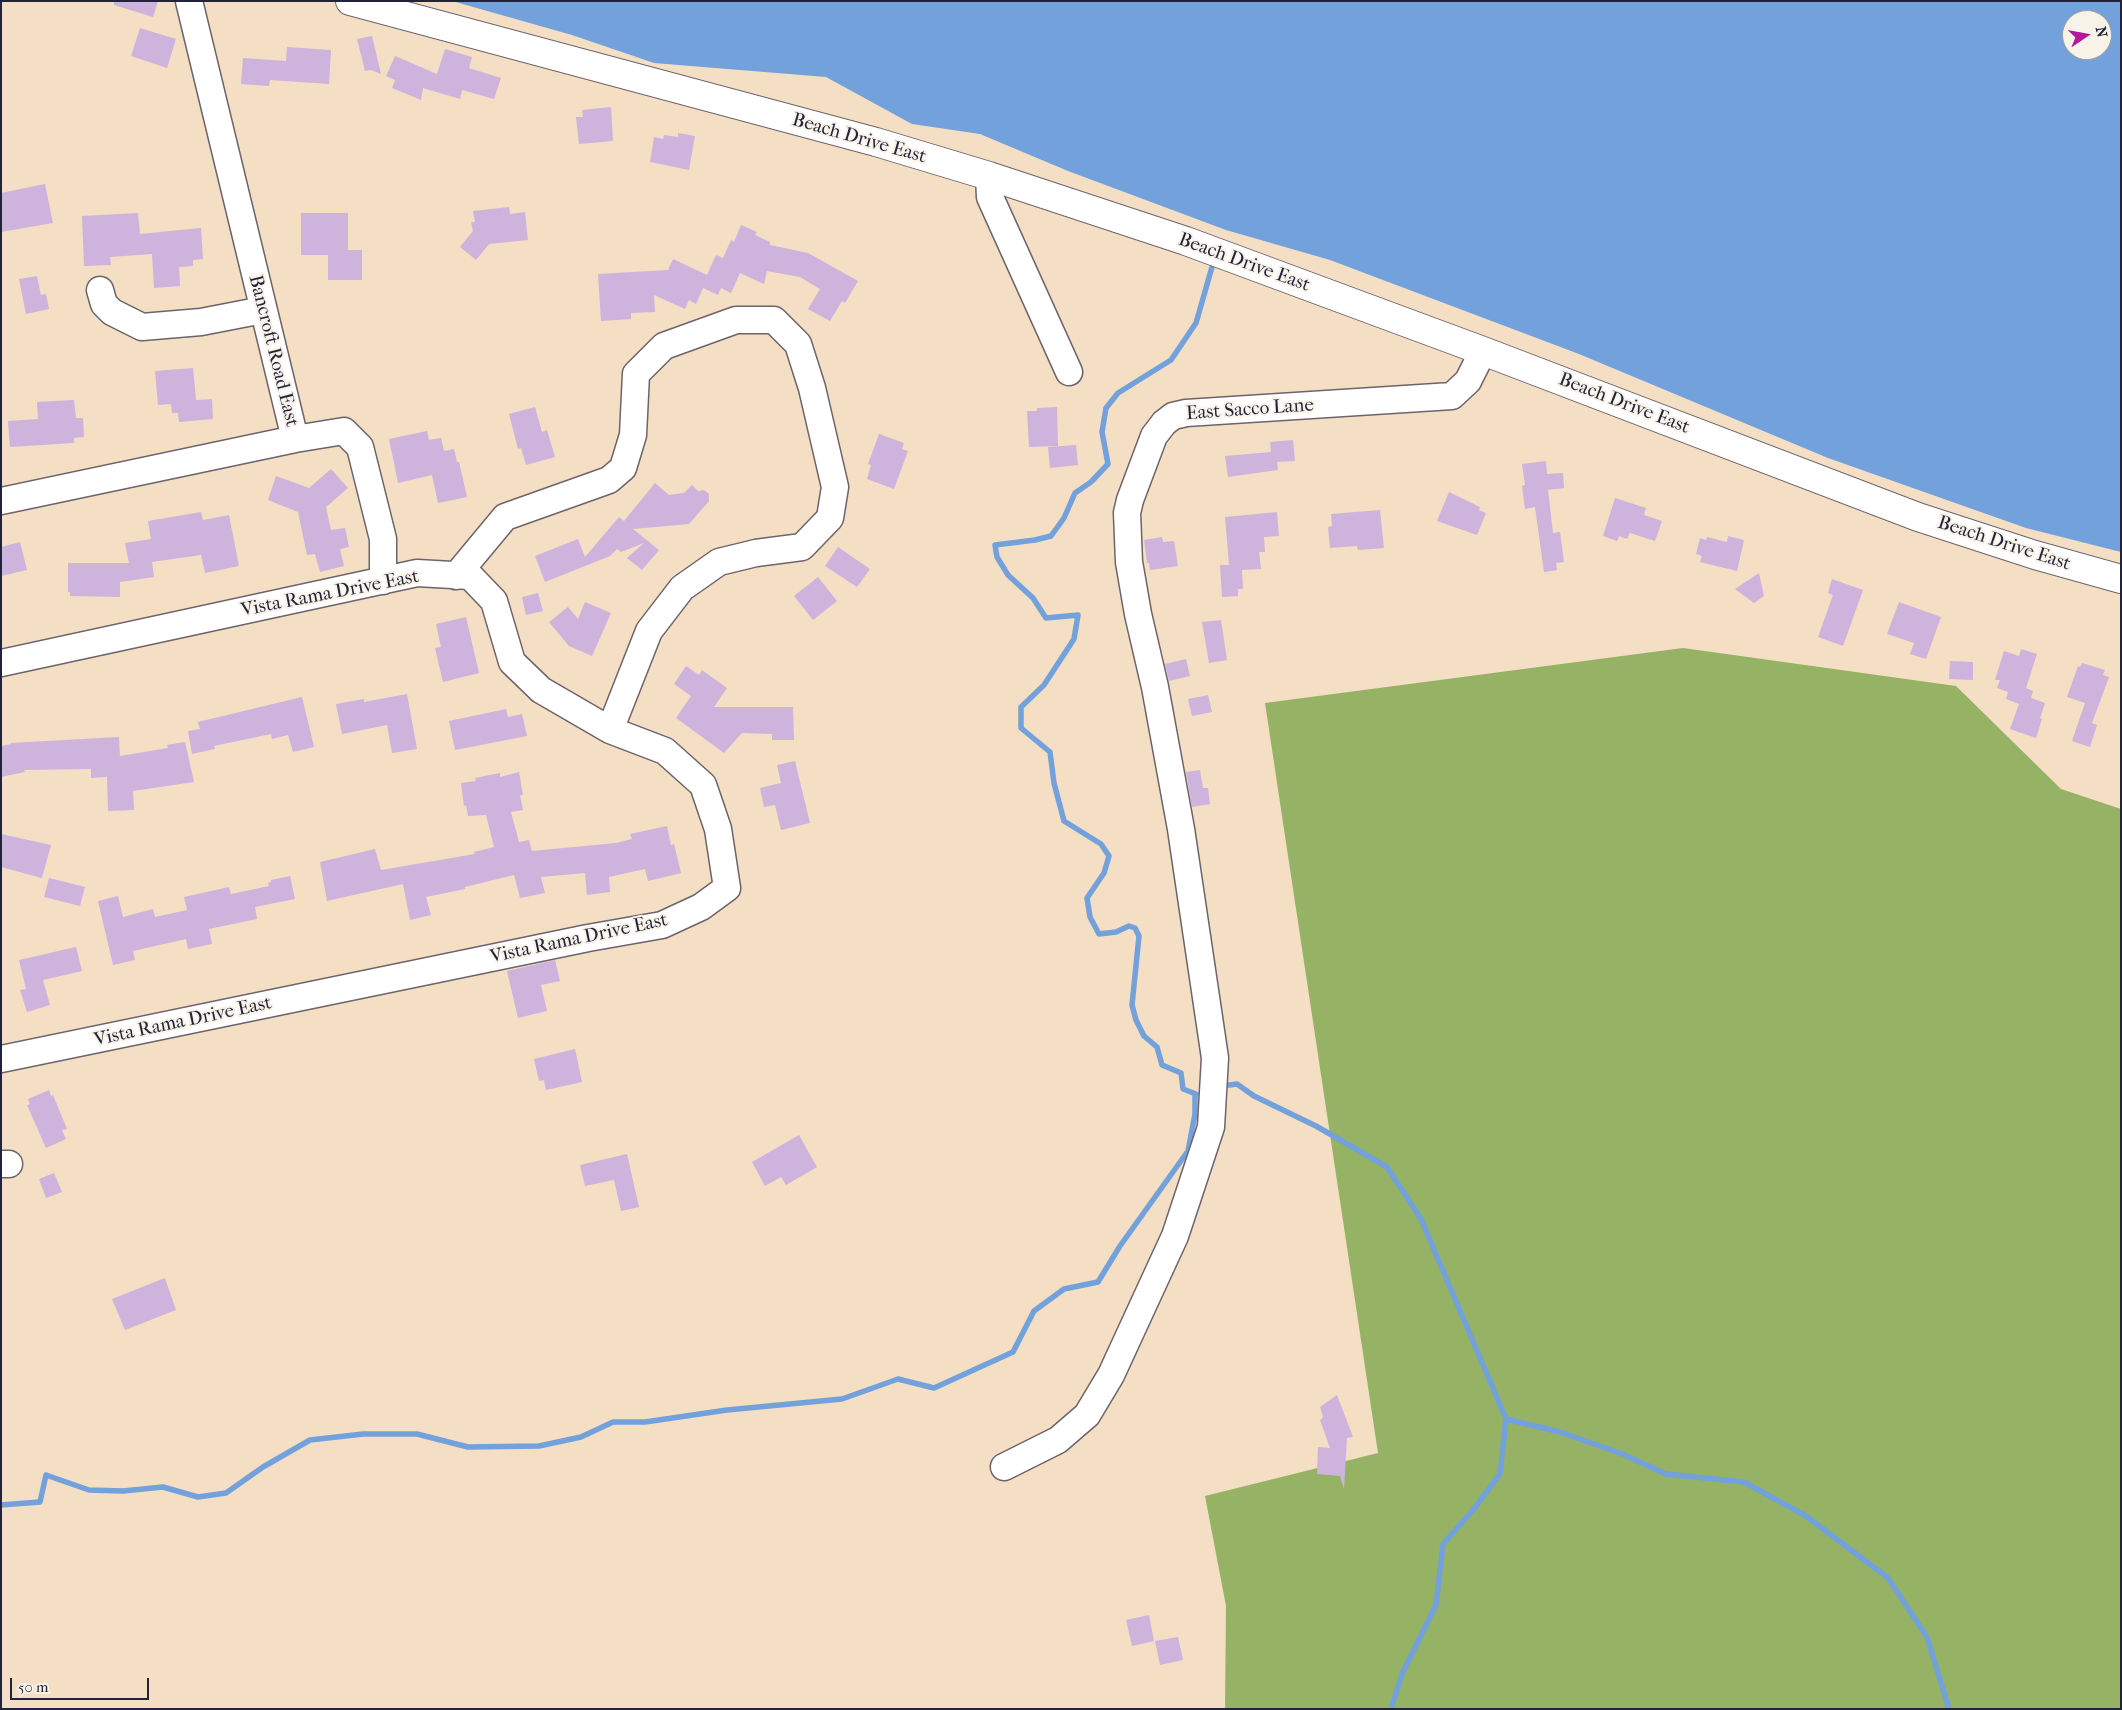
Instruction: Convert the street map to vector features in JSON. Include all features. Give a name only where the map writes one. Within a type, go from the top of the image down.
[{"type":"main road","name":"Beach Drive East","points":[[350,1],[876,142],[989,176],[1186,241],[1918,516],[2035,555],[2121,579]]},
{"type":"street","name":"Bancroft Road East","points":[[1,501],[295,440],[189,1]]},
{"type":"street","points":[[989,176],[990,197],[1069,372]]},
{"type":"street","points":[[100,290],[104,304],[112,312],[142,327],[202,322],[263,310]]},
{"type":"street","points":[[456,576],[505,518],[609,480],[623,468],[633,435],[636,374],[664,346],[736,320],[774,320],[798,344],[812,388],[836,487],[830,518],[802,547],[756,553],[719,562],[682,588],[649,631],[610,730]]},
{"type":"street","name":"East Sacco Lane","points":[[1004,1467],[1058,1440],[1087,1415],[1111,1375],[1175,1236],[1211,1127],[1215,1058],[1181,829],[1155,687],[1138,614],[1129,562],[1127,514],[1130,500],[1154,436],[1164,423],[1174,416],[1186,413],[1452,396],[1468,381],[1483,351]]},
{"type":"street","points":[[295,440],[344,431],[360,447],[383,539],[383,581]]},
{"type":"street","name":"Vista Rama Drive East","points":[[1,663],[417,573],[470,576],[494,601],[512,662],[541,690],[610,730],[665,751],[703,785],[718,829],[727,888],[702,906],[662,925],[588,938],[1,1059]]},
{"type":"green space","points":[[1683,648],[1956,686],[2061,789],[2121,809],[2121,1709],[1225,1709],[1226,1606],[1205,1496],[1378,1453],[1265,703]]},
{"type":"water","points":[[452,1],[2121,1],[2121,552],[2026,528],[1828,458],[1579,354],[1330,260],[1226,230],[1068,171],[980,134],[912,124],[826,77],[654,63],[572,35]]},
{"type":"building","points":[[114,1],[158,1],[153,17],[114,5]]},
{"type":"building","points":[[140,28],[176,39],[167,68],[131,56]]},
{"type":"building","points":[[372,36],[381,74],[371,70],[365,71],[357,39]]},
{"type":"building","points":[[287,47],[331,50],[329,84],[270,80],[269,86],[241,84],[243,58],[286,61]]},
{"type":"building","points":[[445,49],[472,57],[469,68],[501,78],[494,99],[462,90],[460,99],[423,88],[421,100],[392,88],[395,80],[386,76],[395,56],[437,74]]},
{"type":"building","points":[[611,107],[613,141],[579,144],[576,117],[583,117],[582,110]]},
{"type":"building","points":[[678,133],[695,136],[689,170],[650,162],[654,137],[663,139],[664,135],[678,137]]},
{"type":"building","points":[[45,184],[53,223],[1,232],[1,193]]},
{"type":"building","points":[[509,207],[510,214],[525,212],[528,240],[489,244],[476,260],[460,247],[473,231],[471,222],[475,222],[473,211]]},
{"type":"building","points":[[138,213],[140,234],[201,228],[203,259],[193,260],[193,266],[179,267],[180,286],[154,288],[152,254],[110,257],[111,265],[84,266],[82,216]]},
{"type":"building","points":[[301,213],[348,213],[348,250],[362,250],[362,280],[328,280],[328,255],[301,255]]},
{"type":"building","points":[[741,225],[757,232],[755,235],[770,242],[770,245],[808,253],[858,281],[845,303],[842,301],[830,321],[808,309],[820,289],[800,277],[767,271],[764,284],[740,273],[731,293],[721,288],[718,295],[703,288],[696,304],[689,300],[685,309],[654,295],[655,312],[631,313],[631,319],[601,321],[598,274],[668,270],[673,259],[707,275],[716,255],[723,258],[731,240],[734,242]]},
{"type":"building","points":[[37,276],[41,295],[46,294],[49,309],[26,314],[19,279]]},
{"type":"building","points":[[193,368],[196,400],[212,399],[213,419],[179,422],[178,413],[172,413],[171,404],[158,405],[155,371]]},
{"type":"building","points":[[74,400],[76,418],[83,418],[84,437],[74,438],[74,443],[10,447],[8,421],[38,419],[37,402]]},
{"type":"building","points":[[535,407],[542,432],[547,430],[555,457],[526,465],[521,448],[518,449],[509,414]]},
{"type":"building","points":[[1057,407],[1058,446],[1029,447],[1027,411],[1037,411],[1037,408]]},
{"type":"building","points":[[427,431],[429,440],[441,438],[444,451],[454,449],[467,497],[438,503],[432,475],[398,483],[389,439]]},
{"type":"building","points":[[879,434],[904,443],[902,449],[908,451],[894,489],[867,479],[871,465],[868,464]]},
{"type":"building","points":[[1293,440],[1295,461],[1277,462],[1278,470],[1228,477],[1225,456],[1271,452],[1270,442]]},
{"type":"building","points":[[1076,445],[1078,465],[1050,468],[1048,447]]},
{"type":"building","points":[[1546,461],[1547,474],[1563,473],[1564,488],[1548,490],[1553,533],[1560,532],[1564,562],[1556,563],[1557,570],[1544,572],[1535,507],[1525,509],[1522,486],[1525,485],[1522,464]]},
{"type":"building","points":[[331,469],[348,488],[326,507],[331,530],[345,528],[349,547],[340,549],[344,566],[320,572],[315,554],[307,555],[298,512],[268,500],[276,476],[309,488]]},
{"type":"building","points":[[655,483],[669,495],[684,493],[692,485],[698,491],[704,490],[709,494],[709,501],[689,524],[633,529],[659,550],[642,570],[627,558],[644,543],[621,552],[617,549],[610,556],[545,582],[535,556],[578,539],[585,557],[619,517],[624,521]]},
{"type":"building","points":[[1449,492],[1480,507],[1479,510],[1486,513],[1477,535],[1437,521]]},
{"type":"building","points":[[1615,498],[1646,508],[1644,515],[1662,521],[1655,541],[1630,533],[1627,539],[1619,536],[1617,541],[1603,536]]},
{"type":"building","points":[[1380,510],[1384,548],[1358,550],[1357,546],[1330,548],[1328,527],[1332,526],[1331,514]]},
{"type":"building","points":[[201,512],[203,520],[229,515],[239,566],[205,573],[201,555],[152,562],[154,577],[120,582],[120,597],[70,596],[70,592],[68,592],[68,563],[129,563],[125,543],[151,539],[148,521]]},
{"type":"building","points":[[1277,512],[1279,536],[1264,537],[1265,552],[1259,552],[1261,569],[1242,570],[1243,589],[1238,589],[1238,596],[1222,597],[1220,565],[1229,565],[1225,517]]},
{"type":"building","points":[[1728,536],[1744,540],[1737,571],[1700,562],[1702,556],[1696,554],[1700,538],[1706,540],[1707,537],[1727,542]]},
{"type":"building","points":[[1162,537],[1163,542],[1174,541],[1178,566],[1150,570],[1149,563],[1147,563],[1144,540]]},
{"type":"building","points":[[20,542],[27,570],[1,576],[1,547]]},
{"type":"building","points":[[838,547],[870,569],[857,587],[825,566]]},
{"type":"building","points":[[1759,573],[1764,596],[1754,603],[1735,589]]},
{"type":"building","points":[[818,577],[837,601],[813,620],[794,596]]},
{"type":"building","points":[[1832,579],[1863,590],[1843,646],[1818,637],[1833,595],[1828,593]]},
{"type":"building","points":[[538,593],[543,611],[526,615],[522,597]]},
{"type":"building","points":[[585,602],[611,613],[592,656],[569,646],[549,622],[568,607],[578,619]]},
{"type":"building","points":[[1899,602],[1941,617],[1926,659],[1910,654],[1914,643],[1887,634]]},
{"type":"building","points":[[466,617],[479,673],[443,682],[435,648],[441,647],[436,624]]},
{"type":"building","points":[[1221,620],[1227,660],[1209,663],[1202,622]]},
{"type":"building","points":[[2021,649],[2037,654],[2026,688],[2033,691],[2031,698],[2045,703],[2036,738],[2010,729],[2019,704],[2006,699],[2008,692],[1997,688],[2000,680],[1995,680],[2004,651],[2019,656]]},
{"type":"building","points":[[1186,659],[1190,676],[1169,681],[1165,664]]},
{"type":"building","points":[[1950,661],[1973,662],[1973,680],[1949,679]]},
{"type":"building","points":[[2082,663],[2105,670],[2103,675],[2109,677],[2092,723],[2097,725],[2090,747],[2072,741],[2085,703],[2067,697],[2078,666],[2080,667]]},
{"type":"building","points":[[686,666],[699,675],[702,670],[727,688],[714,707],[793,707],[794,740],[772,740],[772,734],[742,733],[724,753],[676,718],[691,696],[674,684]]},
{"type":"building","points":[[407,694],[417,749],[392,753],[387,725],[342,734],[336,704],[364,699],[364,702]]},
{"type":"building","points":[[1208,695],[1212,712],[1192,716],[1188,699]]},
{"type":"building","points":[[302,697],[314,747],[293,752],[288,735],[272,739],[271,734],[214,746],[215,749],[192,754],[188,731],[200,729],[198,722]]},
{"type":"building","points":[[506,709],[508,717],[522,714],[527,736],[455,750],[449,721]]},
{"type":"building","points":[[119,737],[120,756],[168,748],[167,745],[185,742],[194,782],[133,791],[134,810],[108,811],[107,777],[91,778],[91,769],[24,770],[25,772],[1,777],[1,746],[11,743]]},
{"type":"building","points":[[795,761],[810,823],[781,830],[775,805],[764,807],[760,788],[781,783],[777,765]]},
{"type":"building","points":[[1200,770],[1203,788],[1208,788],[1210,804],[1192,807],[1186,772]]},
{"type":"building","points":[[519,772],[523,795],[520,795],[523,810],[511,812],[519,842],[529,840],[532,851],[616,843],[632,839],[630,834],[667,826],[671,845],[674,844],[681,873],[648,881],[645,869],[609,877],[610,892],[587,895],[585,873],[541,877],[545,893],[520,898],[514,875],[465,887],[465,889],[426,897],[431,915],[410,920],[403,884],[327,901],[320,862],[375,849],[381,870],[475,854],[474,852],[494,847],[486,815],[468,816],[466,805],[464,806],[461,783],[476,781],[475,778],[500,773],[500,777]]},
{"type":"building","points":[[1,834],[51,845],[42,878],[1,867]]},
{"type":"building","points":[[290,876],[295,899],[255,907],[257,919],[209,929],[212,944],[188,949],[186,939],[133,951],[135,960],[113,965],[98,901],[118,896],[123,917],[153,909],[155,917],[187,910],[184,897],[229,887],[231,894],[269,886],[268,883],[271,880]]},
{"type":"building","points":[[49,878],[85,887],[80,906],[44,897]]},
{"type":"building","points":[[76,947],[82,971],[43,980],[50,1005],[27,1012],[20,990],[26,989],[19,960]]},
{"type":"building","points":[[555,960],[560,981],[541,985],[547,1011],[518,1018],[507,971]]},
{"type":"building","points":[[575,1049],[582,1082],[546,1090],[544,1080],[539,1081],[534,1059]]},
{"type":"building","points":[[49,1090],[51,1096],[53,1095],[67,1129],[62,1130],[66,1139],[46,1148],[27,1105],[30,1104],[28,1099]]},
{"type":"building","points":[[799,1135],[817,1167],[786,1185],[781,1177],[765,1186],[752,1162]]},
{"type":"building","points":[[627,1154],[639,1207],[621,1211],[614,1180],[585,1186],[580,1165]]},
{"type":"building","points":[[54,1173],[62,1192],[46,1198],[39,1179]]},
{"type":"building","points":[[165,1278],[176,1310],[125,1330],[112,1299]]},
{"type":"building","points":[[1337,1395],[1353,1437],[1347,1438],[1344,1489],[1340,1476],[1317,1474],[1318,1447],[1330,1448],[1320,1420],[1323,1417],[1320,1407]]},
{"type":"building","points":[[1149,1615],[1154,1641],[1132,1646],[1126,1620]]},
{"type":"building","points":[[1178,1637],[1183,1660],[1160,1665],[1155,1641]]},
{"type":"waterway","points":[[1196,1094],[1183,1089],[1181,1073],[1162,1065],[1157,1047],[1144,1036],[1136,1020],[1132,1005],[1139,936],[1135,928],[1129,926],[1116,932],[1099,934],[1090,917],[1087,898],[1104,873],[1109,856],[1101,844],[1064,821],[1054,783],[1050,752],[1021,728],[1021,707],[1044,685],[1074,639],[1078,615],[1046,618],[1033,598],[1008,575],[997,557],[995,545],[1051,536],[1064,518],[1075,493],[1091,482],[1108,464],[1102,432],[1106,408],[1118,393],[1171,360],[1196,323],[1212,267]]},
{"type":"waterway","points":[[1221,1086],[1237,1084],[1254,1096],[1316,1126],[1387,1167],[1421,1219],[1506,1419],[1500,1474],[1473,1510],[1443,1544],[1436,1605],[1402,1674],[1391,1709]]},
{"type":"waterway","points":[[1,1505],[40,1502],[46,1475],[89,1490],[123,1491],[163,1487],[198,1497],[226,1493],[263,1467],[310,1440],[363,1434],[417,1434],[468,1447],[539,1446],[581,1437],[613,1422],[645,1422],[727,1410],[842,1399],[898,1379],[934,1388],[1013,1352],[1034,1311],[1064,1289],[1098,1282],[1120,1246],[1188,1151],[1195,1114],[1195,1094]]},
{"type":"waterway","points":[[1506,1419],[1560,1432],[1620,1453],[1666,1474],[1744,1482],[1806,1516],[1888,1578],[1927,1637],[1949,1709]]}]
